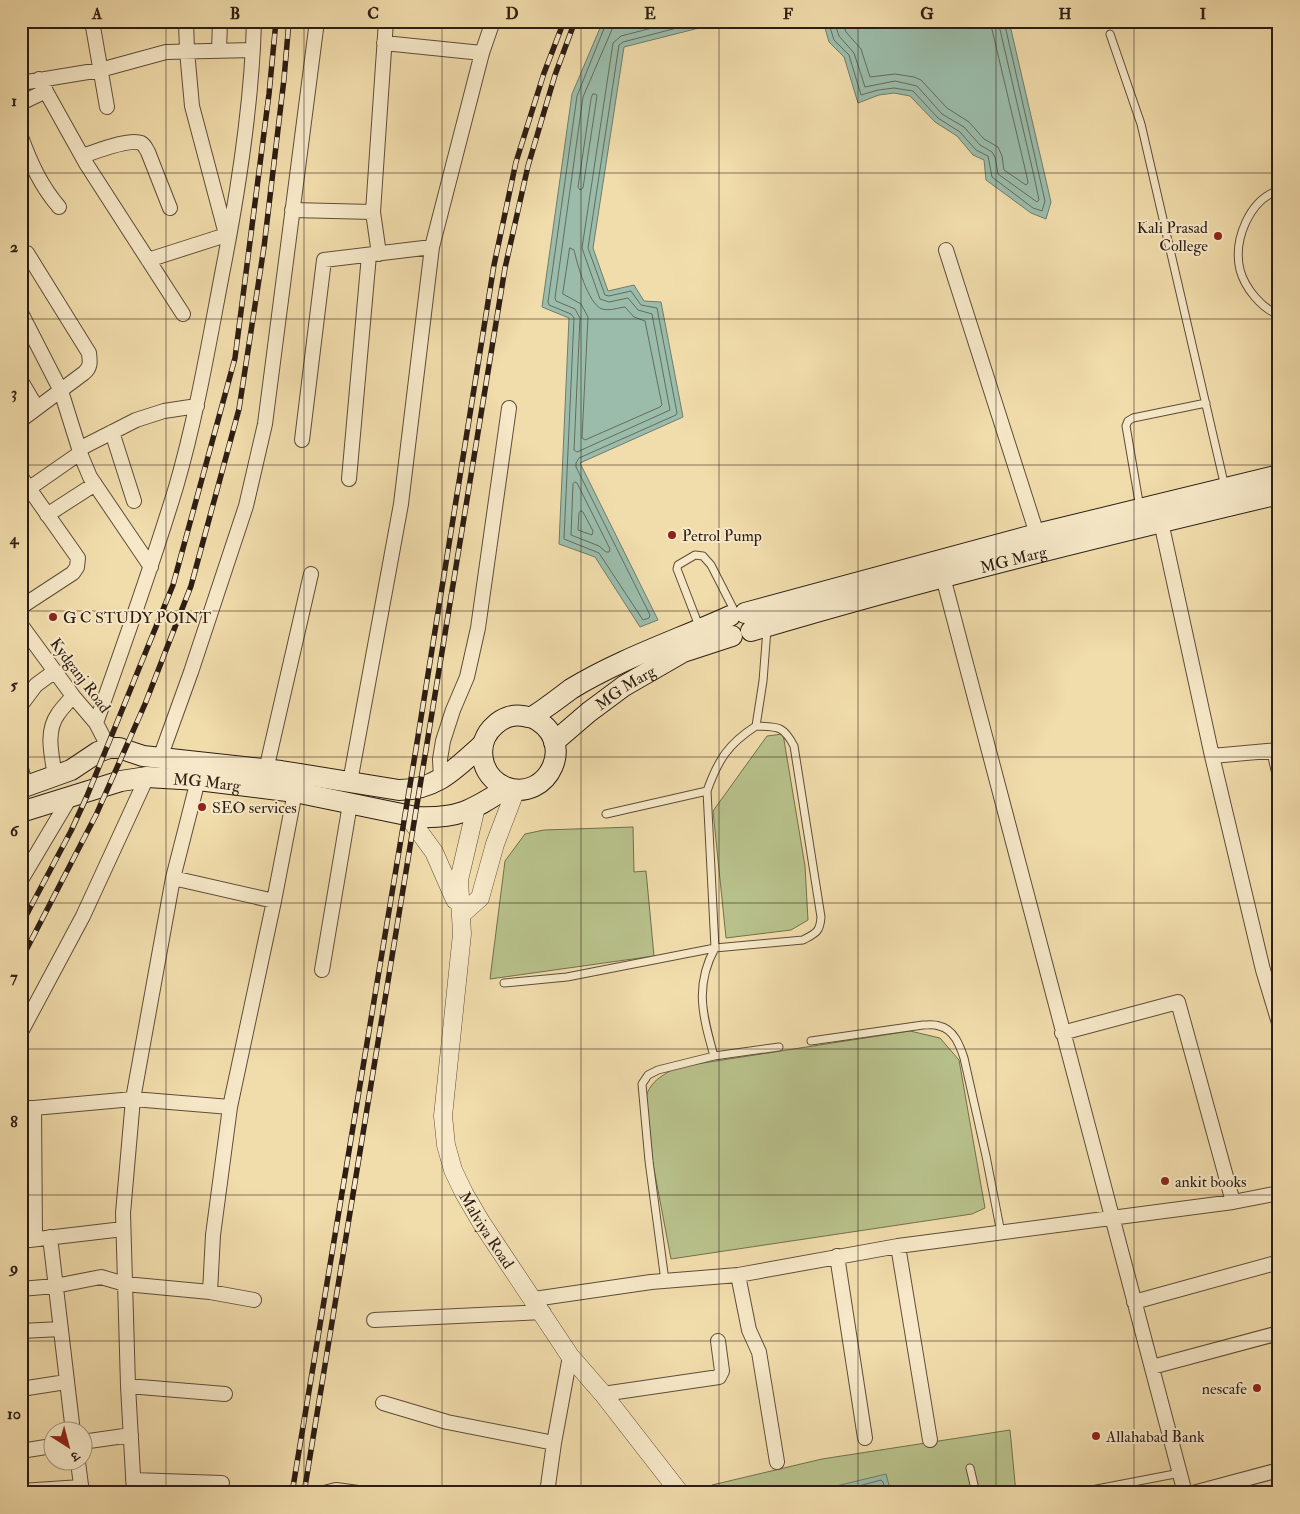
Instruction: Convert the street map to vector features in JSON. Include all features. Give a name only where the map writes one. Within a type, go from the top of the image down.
[{"type":"main road","points":[[531,717],[571,689],[608,670],[700,629],[743,622],[1036,534],[1279,475]]},
{"type":"main road","name":"MG Marg","points":[[554,742],[624,686],[684,652],[743,622],[943,577],[1279,494]]},
{"type":"main road","points":[[513,716],[531,717],[546,726],[554,742],[555,760],[548,776],[533,786],[512,788],[492,778],[487,771],[483,763],[482,745],[490,729],[496,723],[513,716]]},
{"type":"main road","name":"MG Marg","points":[[109,748],[119,748],[143,756],[266,770],[399,790],[411,790],[428,786],[447,776],[482,745]]},
{"type":"main road","points":[[23,781],[55,776],[71,770],[98,752],[109,748]]},
{"type":"main road","name":"MG Marg","points":[[21,812],[121,781],[146,777],[198,780],[295,792],[406,815],[436,818],[460,814],[476,808],[512,788]]},
{"type":"street","points":[[92,21],[107,107]]},
{"type":"street","points":[[186,21],[192,106],[227,239]]},
{"type":"street","points":[[220,21],[220,51]]},
{"type":"street","points":[[96,723],[151,567],[176,486],[197,406],[240,174],[253,50],[254,21]]},
{"type":"street","points":[[160,758],[191,672],[246,506],[265,424],[317,21]]},
{"type":"street","points":[[348,478],[374,254],[374,212],[386,21]]},
{"type":"street","points":[[350,782],[401,504],[432,247],[482,53],[493,21]]},
{"type":"street","points":[[384,43],[482,53]]},
{"type":"street","points":[[21,83],[42,85],[166,52],[253,50]]},
{"type":"street","points":[[21,103],[42,85]]},
{"type":"street","points":[[42,85],[82,156],[183,314]]},
{"type":"street","points":[[21,138],[40,183],[59,207]]},
{"type":"street","points":[[82,156],[122,144],[140,142],[148,152],[170,208]]},
{"type":"street","points":[[292,210],[374,212]]},
{"type":"street","points":[[148,260],[227,239]]},
{"type":"street","points":[[302,440],[324,260],[432,247]]},
{"type":"street","points":[[946,250],[1036,534]]},
{"type":"street","points":[[21,420],[89,369],[91,364],[89,353],[27,253]]},
{"type":"street","points":[[21,313],[61,391],[90,478],[151,567]]},
{"type":"street","points":[[21,381],[37,408]]},
{"type":"street","points":[[21,608],[73,573],[77,567],[78,558],[48,515],[24,486],[112,432],[136,420],[164,412],[197,406]]},
{"type":"street","points":[[441,779],[440,759],[442,741],[467,677],[478,628],[509,408]]},
{"type":"street","points":[[112,432],[134,501]]},
{"type":"street","points":[[48,515],[95,484]]},
{"type":"street","points":[[1161,522],[1212,756],[1263,970],[1279,1023]]},
{"type":"street","points":[[266,770],[311,574]]},
{"type":"street","points":[[943,577],[1185,1493]]},
{"type":"street","name":"Kydganj Road","points":[[24,634],[96,723],[109,748]]},
{"type":"street","points":[[21,705],[36,685],[55,671]]},
{"type":"street","points":[[55,776],[50,738],[52,726],[57,714],[73,696]]},
{"type":"street","points":[[1212,756],[1277,750],[1279,772]]},
{"type":"street","points":[[21,1032],[83,916],[146,777]]},
{"type":"street","points":[[198,780],[172,878],[133,1099],[123,1213],[128,1386],[134,1486],[222,1484]]},
{"type":"street","points":[[406,815],[434,852],[462,914],[480,898],[512,788]]},
{"type":"street","points":[[210,1292],[213,1235],[230,1107],[295,792]]},
{"type":"street","points":[[21,880],[71,796]]},
{"type":"street","points":[[322,970],[350,804]]},
{"type":"street","name":"Malviya Road","points":[[476,808],[458,880],[462,934],[443,1116],[446,1144],[453,1170],[464,1193],[570,1356],[603,1394],[680,1493]]},
{"type":"street","points":[[172,878],[274,901]]},
{"type":"street","points":[[1062,1032],[1178,1002],[1233,1202]]},
{"type":"street","points":[[124,1229],[28,1240],[28,1108],[133,1099],[230,1107]]},
{"type":"street","points":[[374,1320],[538,1306],[665,1281],[738,1275],[898,1246],[1233,1202],[1279,1193]]},
{"type":"street","points":[[50,1237],[72,1422]]},
{"type":"street","points":[[898,1246],[930,1440]]},
{"type":"street","points":[[837,1256],[865,1438]]},
{"type":"street","points":[[1134,1302],[1279,1262]]},
{"type":"street","points":[[738,1275],[749,1330],[759,1352],[777,1462]]},
{"type":"street","points":[[21,1288],[55,1286],[101,1278],[125,1284],[210,1292],[254,1300]]},
{"type":"street","points":[[21,1332],[61,1329]]},
{"type":"street","points":[[1152,1368],[1279,1332]]},
{"type":"street","points":[[603,1394],[719,1377],[722,1372],[718,1341]]},
{"type":"street","points":[[547,1493],[570,1356]]},
{"type":"street","points":[[21,1388],[66,1382]]},
{"type":"street","points":[[128,1386],[225,1394]]},
{"type":"street","points":[[383,1403],[446,1422],[554,1443]]},
{"type":"street","points":[[92,1440],[131,1434]]},
{"type":"street","points":[[21,1451],[42,1448]]},
{"type":"street","points":[[1193,1493],[1279,1470]]},
{"type":"street","points":[[21,1492],[81,1490],[79,1472]]},
{"type":"street","points":[[324,1493],[336,1490],[358,1493]]},
{"type":"lane","points":[[1110,34],[1141,124],[1225,488]]},
{"type":"lane","points":[[1279,190],[1261,201],[1249,215],[1241,234],[1239,253],[1240,269],[1246,285],[1259,302],[1279,315]]},
{"type":"lane","points":[[1140,509],[1126,426],[1128,421],[1133,418],[1206,403]]},
{"type":"lane","points":[[700,629],[676,569],[678,565],[698,555],[706,559],[743,622],[763,681],[756,726]]},
{"type":"lane","points":[[504,983],[567,977],[715,948],[803,940],[815,934],[820,927],[821,917],[794,746],[788,735],[777,727],[756,726],[739,737],[716,767],[707,791],[715,948],[708,960],[703,976],[703,1015],[714,1056]]},
{"type":"lane","points":[[606,814],[707,791]]},
{"type":"lane","points":[[810,1041],[922,1025],[941,1026],[950,1032],[959,1044],[964,1058],[986,1156],[1000,1233]]},
{"type":"lane","points":[[665,1281],[649,1161],[642,1084],[648,1075],[658,1070],[714,1056],[779,1046]]},
{"type":"lane","points":[[970,1468],[976,1493]]},
{"type":"lane","points":[[1076,1493],[1180,1473]]},
{"type":"green space","points":[[783,734],[805,866],[808,920],[791,930],[726,938],[713,811],[767,736]]},
{"type":"green space","points":[[633,827],[634,872],[646,871],[654,956],[490,979],[505,861],[525,834],[544,830]]},
{"type":"green space","points":[[910,1031],[940,1038],[959,1060],[985,1208],[972,1214],[671,1259],[643,1111],[649,1089],[657,1080],[677,1067]]},
{"type":"green space","points":[[1010,1430],[1016,1493],[718,1493],[712,1485],[822,1459]]},
{"type":"water","points":[[603,21],[715,21],[715,24],[624,47],[593,248],[608,291],[634,285],[644,301],[661,302],[683,417],[580,463],[658,620],[640,627],[595,557],[559,544],[569,318],[542,307],[572,94]]},
{"type":"water","points":[[823,21],[1009,21],[1051,202],[1046,219],[1031,213],[986,180],[984,160],[973,155],[957,136],[935,122],[910,96],[894,93],[879,95],[858,103],[844,57],[829,42]]},
{"type":"water","points":[[886,1474],[891,1493],[833,1493],[832,1487]]},
{"type":"railway","points":[[21,925],[71,831],[87,796],[173,585],[235,358],[269,94],[276,21]]},
{"type":"railway","points":[[21,960],[96,815],[145,704],[191,586],[239,409],[264,247],[289,21]]},
{"type":"railway","points":[[292,1493],[415,755],[494,265],[516,162],[544,73],[564,21]]},
{"type":"railway","points":[[304,1493],[505,268],[528,166],[555,75],[575,21]]},
{"type":"place","name":"Kali Prasad College","points":[[1218,236]]},
{"type":"place","name":"Petrol Pump","points":[[672,535]]},
{"type":"place","name":"G C STUDY POINT","points":[[53,617]]},
{"type":"place","name":"SEO services","points":[[202,807]]},
{"type":"place","name":"ankit books","points":[[1165,1181]]},
{"type":"place","name":"nescafe","points":[[1257,1388]]},
{"type":"place","name":"Allahabad Bank","points":[[1096,1436]]}]
